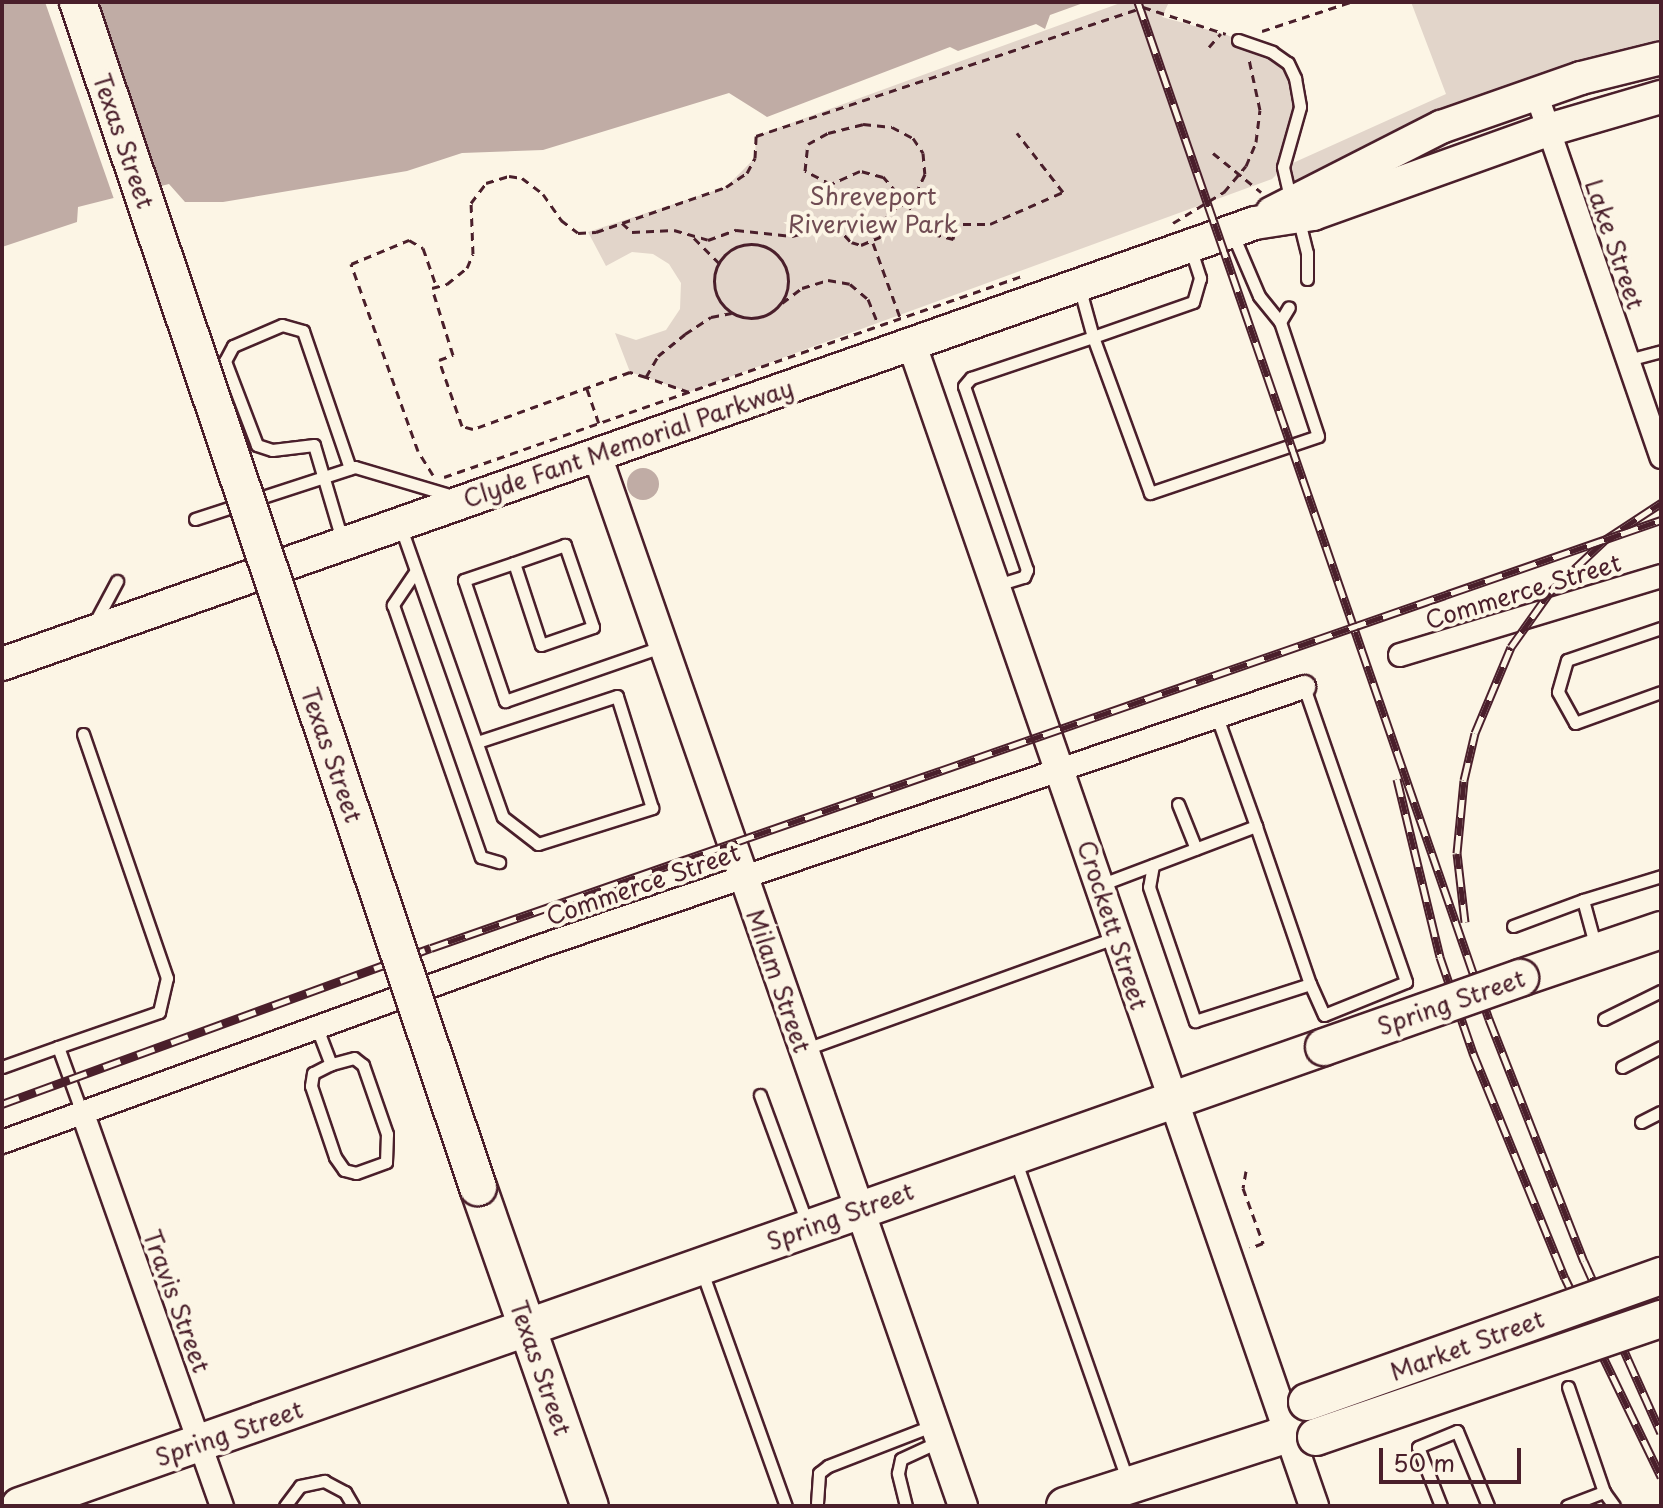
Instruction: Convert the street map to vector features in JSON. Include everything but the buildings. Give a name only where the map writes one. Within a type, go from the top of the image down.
[{"type":"main road","name":"Texas Street","points":[[78,2],[478,1187],[590,1506]]},
{"type":"main road","name":"Clyde Fant Memorial Parkway","points":[[1294,209],[1441,127],[1536,93],[1661,58]]},
{"type":"main road","name":"Clyde Fant Memorial Parkway","points":[[2,664],[461,500],[597,455],[906,331],[1079,285],[1180,236],[1243,228],[1294,209],[1661,97]]},
{"type":"main road","name":"Spring Street","points":[[20,1506],[1014,1154],[1520,978],[1658,935]]},
{"type":"main road","name":"Market Street","points":[[1302,1435],[1307,1402],[1661,1276]]},
{"type":"main road","name":"Market Street","points":[[1065,1506],[1128,1483],[1302,1435],[1661,1319]]},
{"type":"street","name":"Lake Street","points":[[1536,93],[1661,457]]},
{"type":"street","name":"Crockett Street","points":[[906,331],[1061,770],[1172,1100],[1302,1435],[1314,1506]]},
{"type":"street","name":"Milam Street","points":[[597,455],[963,1506]]},
{"type":"street","name":"Commerce Street","points":[[1400,655],[1661,576]]},
{"type":"street","name":"Commerce Street","points":[[2,1142],[743,877],[1304,687]]},
{"type":"street","name":"Travis Street","points":[[83,1114],[222,1506]]},
{"type":"lane","points":[[1238,40],[1280,57],[1295,78],[1300,107],[1283,167],[1307,253],[1307,279]]},
{"type":"lane","points":[[1079,285],[1093,337],[1150,493],[1318,436],[1280,322],[1259,296],[1243,228]]},
{"type":"lane","points":[[997,585],[1024,577],[1027,570],[964,386],[971,378],[1193,302],[1200,278],[1180,236]]},
{"type":"lane","points":[[1280,322],[1289,307]]},
{"type":"lane","points":[[343,543],[314,445],[272,450],[257,445],[225,361],[233,346],[282,325],[303,331],[350,468]]},
{"type":"lane","points":[[1628,360],[1661,351]]},
{"type":"lane","points":[[195,519],[322,474],[350,468],[384,472],[461,500]]},
{"type":"lane","points":[[399,523],[415,572],[431,604],[477,742],[503,817],[538,844],[652,808],[617,696],[477,742]]},
{"type":"lane","points":[[514,563],[541,645],[593,627],[565,545],[464,580],[505,701],[662,647]]},
{"type":"lane","points":[[415,572],[393,605],[481,857],[499,862]]},
{"type":"lane","points":[[89,633],[117,581]]},
{"type":"lane","points":[[1661,628],[1567,660],[1558,692],[1575,723],[1661,692]]},
{"type":"lane","points":[[1217,717],[1310,984],[1324,1015],[1406,982],[1304,687]]},
{"type":"lane","points":[[2,1067],[159,1012],[167,978],[83,734]]},
{"type":"lane","points":[[1178,804],[1196,849]]},
{"type":"lane","points":[[1100,885],[1256,826]]},
{"type":"lane","points":[[1153,865],[1149,887],[1195,1021],[1310,984]]},
{"type":"lane","points":[[1513,926],[1661,876]]},
{"type":"lane","points":[[1583,900],[1597,953]]},
{"type":"lane","points":[[802,1050],[1117,937]]},
{"type":"lane","points":[[1604,1019],[1661,991]]},
{"type":"lane","points":[[317,1028],[331,1064]]},
{"type":"lane","points":[[58,1047],[83,1114]]},
{"type":"lane","points":[[1622,1067],[1661,1047]]},
{"type":"lane","points":[[354,1058],[363,1065],[387,1134],[386,1162],[356,1173],[344,1170],[335,1157],[311,1086],[313,1073],[331,1064],[354,1058]]},
{"type":"lane","points":[[760,1095],[809,1227]]},
{"type":"lane","points":[[1641,1122],[1661,1112]]},
{"type":"lane","points":[[1014,1154],[1128,1483]]},
{"type":"lane","points":[[700,1266],[786,1506]]},
{"type":"lane","points":[[1568,1387],[1604,1492],[1614,1506]]},
{"type":"lane","points":[[1441,1506],[1418,1447],[1457,1431],[1488,1506]]},
{"type":"lane","points":[[817,1503],[819,1473],[828,1466],[938,1433]]},
{"type":"lane","points":[[906,1506],[898,1473],[901,1459],[938,1433]]},
{"type":"lane","points":[[285,1506],[300,1486],[324,1481],[345,1492],[353,1506]]},
{"type":"lane","points":[[1567,1506],[1604,1492]]},
{"type":"path","points":[[689,392],[630,372],[473,429],[462,426],[439,360],[453,355],[432,288],[437,288],[467,268],[473,254],[471,203],[477,192],[497,178],[509,176],[533,185],[561,220],[578,233],[622,223],[726,187],[747,173],[755,158],[756,136],[1143,7],[1238,40],[1350,2]]},
{"type":"path","points":[[1209,47],[1221,33]]},
{"type":"path","points":[[1180,236],[1241,174],[1256,142],[1257,83],[1238,40]]},
{"type":"path","points":[[622,223],[632,232],[659,229],[708,240],[757,228],[792,236],[835,225],[851,242],[873,243],[886,229],[889,211],[906,203],[925,174],[923,153],[913,138],[892,127],[863,124],[828,133],[808,144],[805,171],[819,182],[831,184],[860,171],[883,177],[906,203],[933,234],[953,239],[956,224]]},
{"type":"path","points":[[949,224],[990,224],[1017,217],[1063,192],[1017,133]]},
{"type":"path","points":[[691,235],[719,263]]},
{"type":"path","points":[[437,288],[417,242],[397,244],[351,264],[418,451],[429,463],[435,480],[878,324],[906,331],[1029,274]]},
{"type":"path","points":[[873,243],[906,331]]},
{"type":"path","points":[[719,263],[749,244],[772,250],[787,270],[779,305]]},
{"type":"path","points":[[719,263],[716,292],[732,313]]},
{"type":"path","points":[[646,377],[674,342],[711,317],[732,313],[762,316],[802,288],[828,280],[850,284],[868,299],[878,324]]},
{"type":"path","points":[[587,387],[599,423]]},
{"type":"path","points":[[1246,1171],[1243,1188],[1263,1243],[1247,1250]]},
{"type":"green space","name":"Shreveport Riverview Park","points":[[1123,2],[1169,2],[1162,17],[1227,35],[1288,63],[1300,107],[1284,167],[1446,94],[1411,2],[1661,2],[1661,39],[1463,101],[1388,133],[1288,186],[1283,168],[1272,179],[689,392],[630,372],[615,333],[636,340],[666,330],[680,309],[681,283],[669,264],[653,254],[632,252],[606,266],[588,232],[726,187],[755,158],[756,136]]},
{"type":"shaded area","points":[[2,2],[1086,2],[1050,15],[1045,29],[1036,24],[958,51],[950,47],[767,117],[729,93],[543,150],[462,153],[407,171],[223,202],[185,202],[169,184],[78,207],[77,222],[2,247]]},
{"type":"shaded area","points":[[643,468],[654,473],[659,484],[654,495],[643,500],[632,495],[627,484],[632,473]]},
{"type":"pier","points":[[45,2],[84,2],[150,193],[115,202]]},
{"type":"railway","points":[[1138,2],[1489,1019],[1584,1261],[1661,1433]]},
{"type":"railway","points":[[1465,922],[1457,853],[1464,780],[1475,733],[1511,647],[1550,592],[1606,539],[1661,503]]},
{"type":"railway","points":[[2,1104],[431,948],[1661,520]]},
{"type":"railway","points":[[1397,779],[1440,957],[1473,1053],[1565,1278],[1661,1477]]}]
